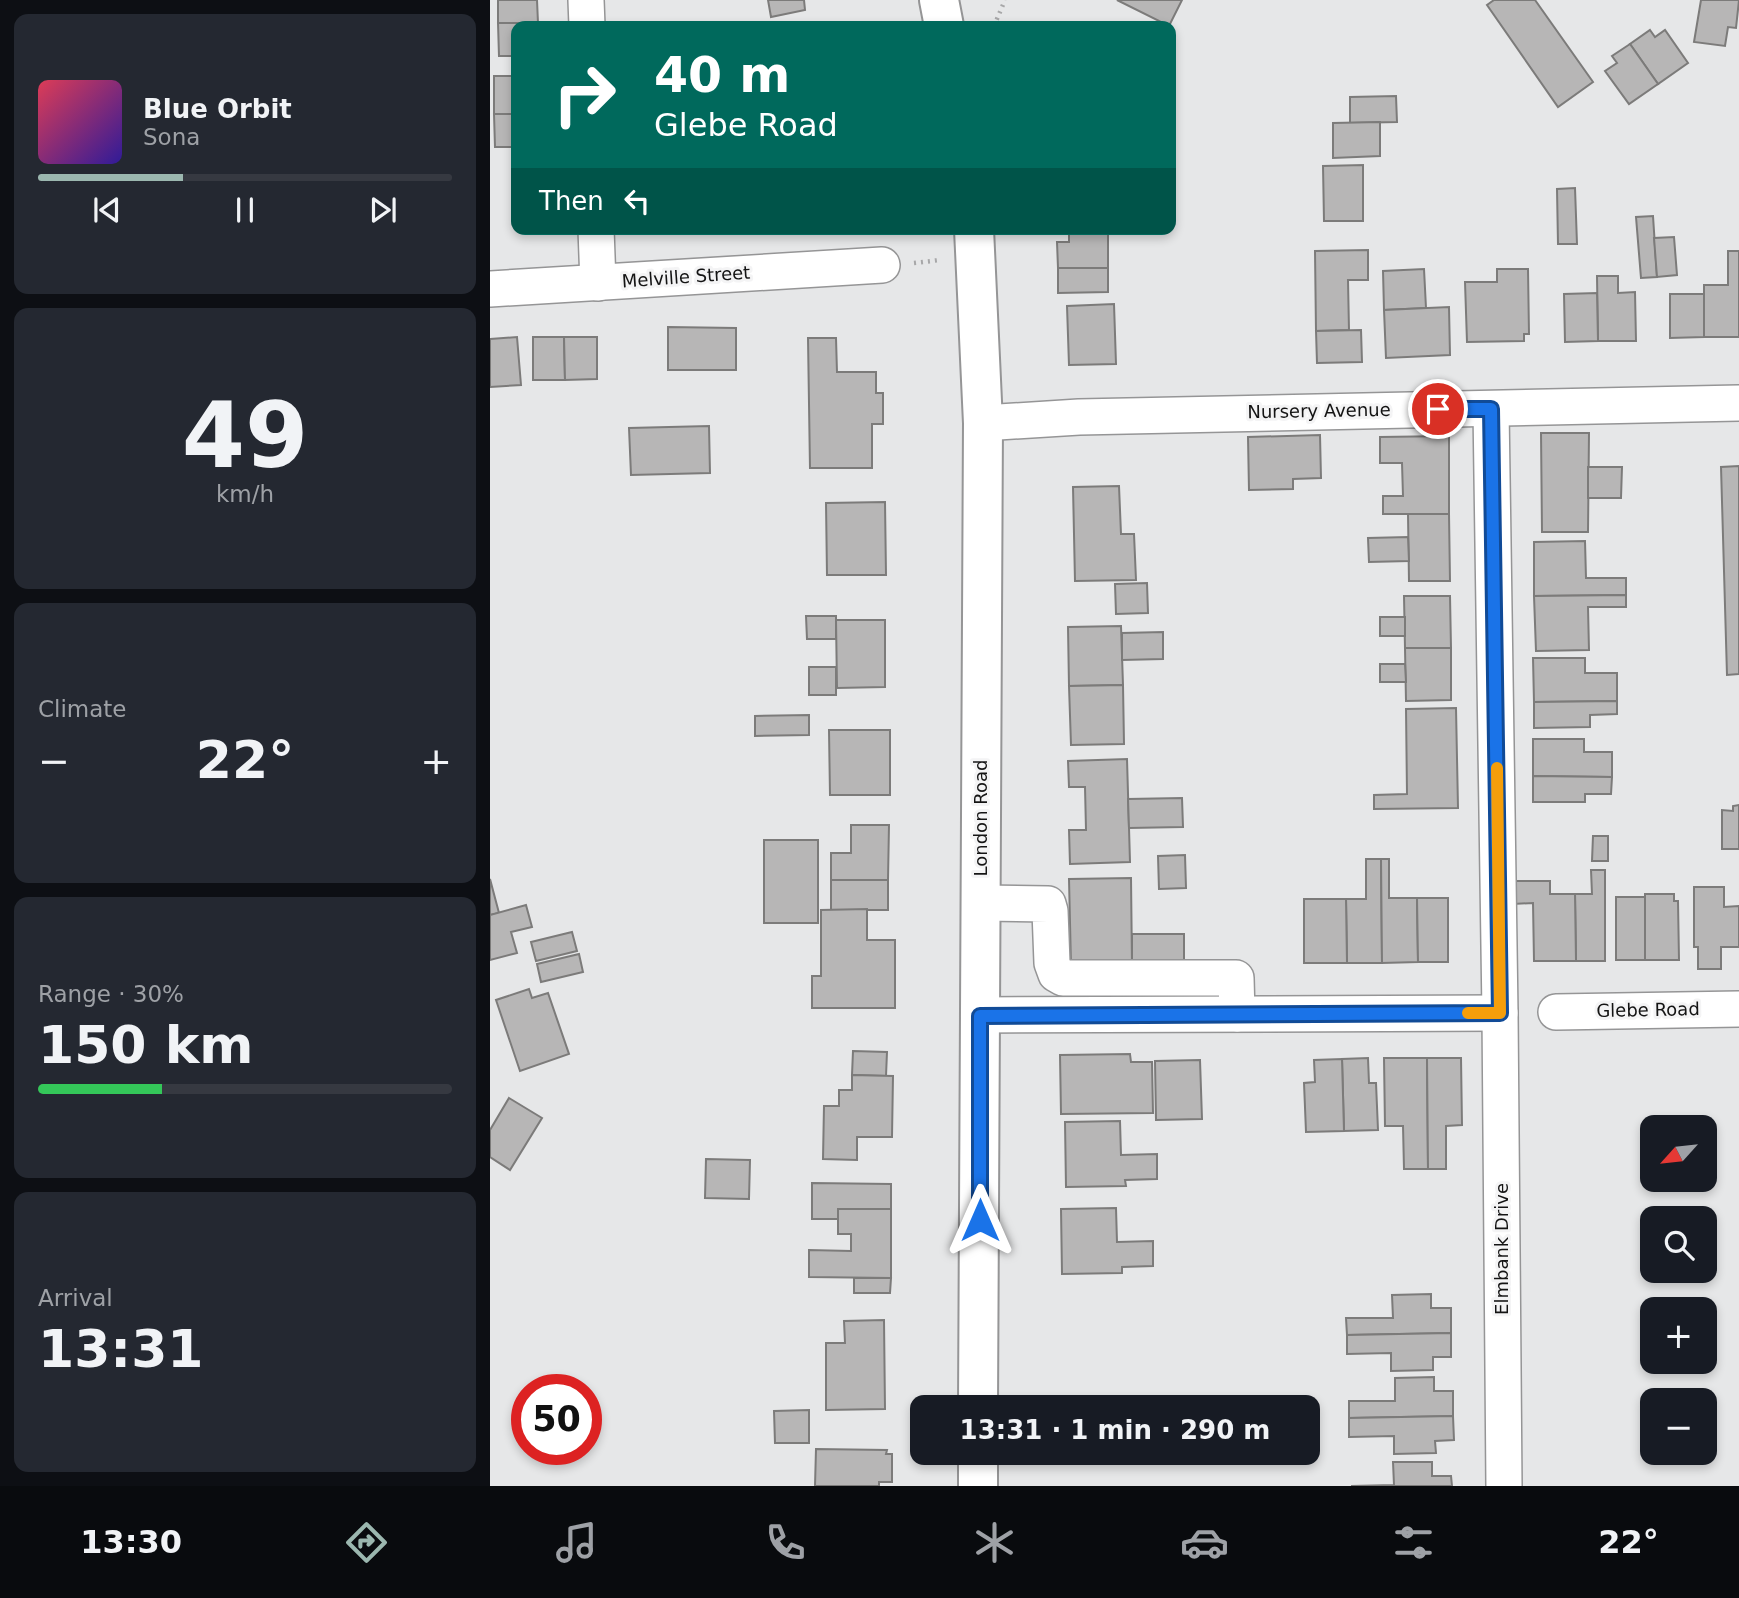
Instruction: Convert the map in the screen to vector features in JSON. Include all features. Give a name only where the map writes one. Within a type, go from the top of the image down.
[{"type":"main road","points":[[939,0],[943,21]]},
{"type":"main road","name":"London Road","points":[[975,243],[983,424],[978,1395]]},
{"type":"main road","points":[[978,1465],[978,1486]]},
{"type":"street","points":[[586,0],[587,21]]},
{"type":"street","points":[[596,235],[598,283]]},
{"type":"street","name":"Melville Street","points":[[490,289],[882,265]]},
{"type":"street","name":"Nursery Avenue","points":[[983,424],[1079,417],[1739,403]]},
{"type":"street","name":"Elmbank Drive","points":[[1491,409],[1504,1486]]},
{"type":"street","points":[[981,903],[1048,904],[1052,963],[1056,974],[1063,978],[1236,978],[1237,1014]]},
{"type":"street","name":"Glebe Road","points":[[1556,1012],[1739,1009]]},
{"type":"street","points":[[980,1016],[1500,1013]]},
{"type":"path","points":[[996,21],[1005,0]]},
{"type":"path","points":[[882,265],[975,243]]},
{"type":"building","points":[[498,0],[537,0],[538,21],[498,23]]},
{"type":"building","points":[[768,0],[804,0],[805,10],[771,17]]},
{"type":"building","points":[[1117,0],[1182,0],[1172,21],[1159,21]]},
{"type":"building","points":[[1494,0],[1535,0],[1593,82],[1558,107],[1487,5]]},
{"type":"building","points":[[1701,0],[1739,0],[1736,28],[1728,27],[1725,46],[1694,42]]},
{"type":"building","points":[[498,23],[511,23],[511,56],[499,56]]},
{"type":"building","points":[[1650,30],[1655,37],[1665,30],[1688,63],[1658,84],[1630,44]]},
{"type":"building","points":[[1630,44],[1658,84],[1629,104],[1605,71],[1617,63],[1612,56]]},
{"type":"building","points":[[494,76],[511,76],[511,114],[494,114]]},
{"type":"building","points":[[1396,96],[1397,122],[1350,123],[1350,97]]},
{"type":"building","points":[[494,114],[511,114],[511,147],[495,147]]},
{"type":"building","points":[[1380,122],[1380,156],[1333,158],[1333,123]]},
{"type":"building","points":[[1363,165],[1363,221],[1324,221],[1323,166]]},
{"type":"building","points":[[1575,188],[1577,244],[1558,244],[1557,189]]},
{"type":"building","points":[[1653,216],[1657,277],[1641,278],[1636,217]]},
{"type":"building","points":[[1069,235],[1108,235],[1108,268],[1058,268],[1057,242],[1069,242]]},
{"type":"building","points":[[1674,237],[1677,275],[1657,277],[1654,238]]},
{"type":"building","points":[[1368,250],[1368,280],[1348,280],[1349,330],[1316,331],[1315,251]]},
{"type":"building","points":[[1728,251],[1739,251],[1739,337],[1704,337],[1704,285],[1728,285]]},
{"type":"building","points":[[1058,268],[1108,268],[1108,292],[1058,293]]},
{"type":"building","points":[[1424,269],[1426,308],[1384,310],[1383,271]]},
{"type":"building","points":[[1497,269],[1528,269],[1529,334],[1524,334],[1524,341],[1467,342],[1465,282],[1497,282]]},
{"type":"building","points":[[1597,276],[1618,276],[1618,293],[1635,292],[1636,341],[1598,341]]},
{"type":"building","points":[[1597,293],[1598,341],[1565,342],[1564,294]]},
{"type":"building","points":[[1670,294],[1704,294],[1704,337],[1670,338]]},
{"type":"building","points":[[1114,304],[1116,364],[1069,365],[1067,306]]},
{"type":"building","points":[[1449,307],[1450,355],[1386,358],[1384,310]]},
{"type":"building","points":[[668,327],[736,328],[736,370],[668,370]]},
{"type":"building","points":[[1361,330],[1362,362],[1317,363],[1316,331]]},
{"type":"building","points":[[517,337],[521,385],[490,387],[490,339]]},
{"type":"building","points":[[533,337],[564,337],[565,380],[533,380]]},
{"type":"building","points":[[564,337],[597,337],[597,379],[565,380]]},
{"type":"building","points":[[808,338],[836,338],[837,372],[876,372],[876,393],[883,393],[883,424],[872,424],[872,468],[810,468]]},
{"type":"building","points":[[709,426],[710,473],[631,475],[629,428]]},
{"type":"building","points":[[1541,433],[1589,433],[1588,532],[1542,532]]},
{"type":"building","points":[[1320,435],[1321,478],[1293,479],[1293,489],[1249,490],[1248,437]]},
{"type":"building","points":[[1449,436],[1449,514],[1383,514],[1383,496],[1403,496],[1402,463],[1380,463],[1380,437]]},
{"type":"building","points":[[1739,466],[1739,674],[1727,675],[1721,467]]},
{"type":"building","points":[[1588,467],[1622,467],[1621,498],[1588,498]]},
{"type":"building","points":[[1119,486],[1121,534],[1134,534],[1136,580],[1075,581],[1073,487]]},
{"type":"building","points":[[885,502],[886,575],[827,575],[826,503]]},
{"type":"building","points":[[1408,514],[1449,514],[1450,581],[1409,581]]},
{"type":"building","points":[[1408,537],[1409,561],[1369,562],[1368,538]]},
{"type":"building","points":[[1585,541],[1586,578],[1626,578],[1626,595],[1534,596],[1534,542]]},
{"type":"building","points":[[1147,583],[1148,613],[1116,614],[1115,584]]},
{"type":"building","points":[[1626,595],[1626,607],[1588,607],[1589,650],[1536,651],[1534,596]]},
{"type":"building","points":[[1404,596],[1450,596],[1451,648],[1405,648]]},
{"type":"building","points":[[806,616],[836,616],[836,639],[807,639]]},
{"type":"building","points":[[1380,617],[1405,617],[1405,636],[1380,636]]},
{"type":"building","points":[[836,620],[885,620],[885,687],[837,688]]},
{"type":"building","points":[[1121,626],[1123,685],[1069,686],[1068,627]]},
{"type":"building","points":[[1163,632],[1163,659],[1122,660],[1122,633]]},
{"type":"building","points":[[1405,648],[1451,648],[1451,700],[1406,701]]},
{"type":"building","points":[[1533,658],[1585,658],[1585,673],[1617,673],[1617,701],[1534,702]]},
{"type":"building","points":[[1380,664],[1405,664],[1406,682],[1380,682]]},
{"type":"building","points":[[809,667],[836,667],[836,695],[809,695]]},
{"type":"building","points":[[1123,685],[1124,744],[1071,745],[1069,686]]},
{"type":"building","points":[[1617,701],[1617,714],[1590,715],[1590,727],[1534,728],[1534,702]]},
{"type":"building","points":[[1456,708],[1458,808],[1374,809],[1374,795],[1407,794],[1406,709]]},
{"type":"building","points":[[809,715],[809,735],[755,736],[755,716]]},
{"type":"building","points":[[829,730],[890,730],[890,795],[830,795]]},
{"type":"building","points":[[1533,739],[1584,739],[1584,752],[1612,752],[1612,777],[1533,776]]},
{"type":"building","points":[[1127,759],[1130,862],[1070,864],[1069,830],[1086,830],[1085,787],[1069,787],[1068,761]]},
{"type":"building","points":[[1533,776],[1612,777],[1611,794],[1585,794],[1585,802],[1533,802]]},
{"type":"building","points":[[1182,798],[1183,827],[1129,828],[1128,799]]},
{"type":"building","points":[[1739,805],[1739,849],[1722,849],[1722,810],[1733,811],[1733,806]]},
{"type":"building","points":[[851,825],[889,825],[888,880],[831,880],[831,853],[851,853]]},
{"type":"building","points":[[1593,836],[1608,836],[1608,861],[1592,861]]},
{"type":"building","points":[[764,840],[818,840],[818,923],[764,923]]},
{"type":"building","points":[[1185,855],[1186,888],[1159,889],[1158,856]]},
{"type":"building","points":[[1366,859],[1381,859],[1382,963],[1347,963],[1346,899],[1366,899]]},
{"type":"building","points":[[1381,859],[1389,859],[1389,898],[1417,898],[1418,962],[1382,963]]},
{"type":"building","points":[[1591,870],[1605,870],[1605,961],[1576,961],[1575,894],[1592,894]]},
{"type":"building","points":[[1131,878],[1132,965],[1071,966],[1069,879]]},
{"type":"building","points":[[490,879],[499,913],[490,915]]},
{"type":"building","points":[[831,880],[888,880],[888,910],[831,910]]},
{"type":"building","points":[[1513,881],[1550,881],[1550,894],[1575,894],[1576,961],[1534,961],[1533,903],[1513,904]]},
{"type":"building","points":[[1694,887],[1724,887],[1724,907],[1739,906],[1739,947],[1721,947],[1721,969],[1698,969],[1698,947],[1694,947]]},
{"type":"building","points":[[1645,894],[1674,894],[1674,901],[1678,901],[1679,960],[1645,960]]},
{"type":"building","points":[[1616,897],[1645,897],[1645,960],[1616,960]]},
{"type":"building","points":[[1417,898],[1448,898],[1448,962],[1418,962]]},
{"type":"building","points":[[1304,899],[1346,899],[1347,963],[1304,963]]},
{"type":"building","points":[[526,905],[532,927],[511,932],[517,953],[490,960],[490,915]]},
{"type":"building","points":[[867,909],[867,940],[895,940],[895,1008],[812,1008],[812,976],[821,976],[821,910]]},
{"type":"building","points":[[572,932],[577,951],[536,961],[531,942]]},
{"type":"building","points":[[1132,934],[1184,934],[1184,964],[1132,965]]},
{"type":"building","points":[[579,954],[583,972],[541,982],[537,964]]},
{"type":"building","points":[[529,989],[532,998],[548,993],[569,1054],[520,1071],[496,1000]]},
{"type":"building","points":[[853,1051],[887,1052],[886,1076],[852,1075]]},
{"type":"building","points":[[1130,1054],[1131,1062],[1152,1062],[1153,1113],[1061,1114],[1060,1055]]},
{"type":"building","points":[[1368,1058],[1369,1083],[1376,1083],[1378,1130],[1344,1131],[1342,1059]]},
{"type":"building","points":[[1384,1058],[1427,1058],[1428,1169],[1404,1169],[1403,1126],[1385,1126]]},
{"type":"building","points":[[1427,1058],[1461,1058],[1462,1125],[1446,1126],[1446,1169],[1428,1169]]},
{"type":"building","points":[[1342,1059],[1344,1131],[1306,1132],[1304,1083],[1315,1082],[1314,1060]]},
{"type":"building","points":[[1200,1060],[1202,1119],[1156,1120],[1155,1061]]},
{"type":"building","points":[[852,1075],[893,1076],[892,1137],[857,1137],[857,1160],[823,1159],[824,1106],[839,1106],[839,1090],[852,1090]]},
{"type":"building","points":[[509,1098],[542,1118],[510,1170],[490,1157],[490,1130]]},
{"type":"building","points":[[1120,1121],[1121,1155],[1157,1154],[1157,1179],[1125,1180],[1126,1186],[1066,1187],[1065,1122]]},
{"type":"building","points":[[706,1159],[750,1160],[749,1199],[705,1198]]},
{"type":"building","points":[[812,1183],[891,1184],[891,1209],[838,1209],[838,1219],[812,1219]]},
{"type":"building","points":[[1116,1208],[1117,1242],[1153,1241],[1153,1266],[1122,1267],[1122,1273],[1062,1274],[1061,1209]]},
{"type":"building","points":[[838,1209],[891,1209],[891,1278],[809,1277],[809,1250],[851,1251],[851,1234],[838,1234]]},
{"type":"building","points":[[854,1278],[891,1278],[890,1293],[854,1293]]},
{"type":"building","points":[[1431,1294],[1431,1308],[1451,1308],[1451,1333],[1347,1335],[1346,1318],[1393,1318],[1392,1295]]},
{"type":"building","points":[[884,1320],[885,1409],[826,1410],[826,1343],[845,1343],[844,1321]]},
{"type":"building","points":[[1451,1333],[1451,1357],[1433,1357],[1433,1370],[1391,1371],[1391,1353],[1347,1354],[1347,1335]]},
{"type":"building","points":[[1434,1377],[1434,1391],[1453,1391],[1453,1416],[1349,1418],[1349,1401],[1395,1401],[1395,1378]]},
{"type":"building","points":[[809,1410],[809,1443],[775,1443],[774,1411]]},
{"type":"building","points":[[1453,1416],[1454,1440],[1435,1441],[1436,1453],[1394,1454],[1394,1436],[1349,1437],[1349,1418]]},
{"type":"building","points":[[816,1449],[887,1450],[886,1454],[892,1454],[892,1482],[879,1482],[879,1486],[815,1486]]},
{"type":"building","points":[[1393,1462],[1432,1462],[1432,1476],[1451,1476],[1452,1486],[1351,1486],[1394,1485]]},
{"type":"slow traffic","points":[[1468,1013],[1500,1013],[1497,768]]},
{"type":"route","points":[[980,1220],[980,1016],[1500,1013],[1491,409],[1438,409]]}]
